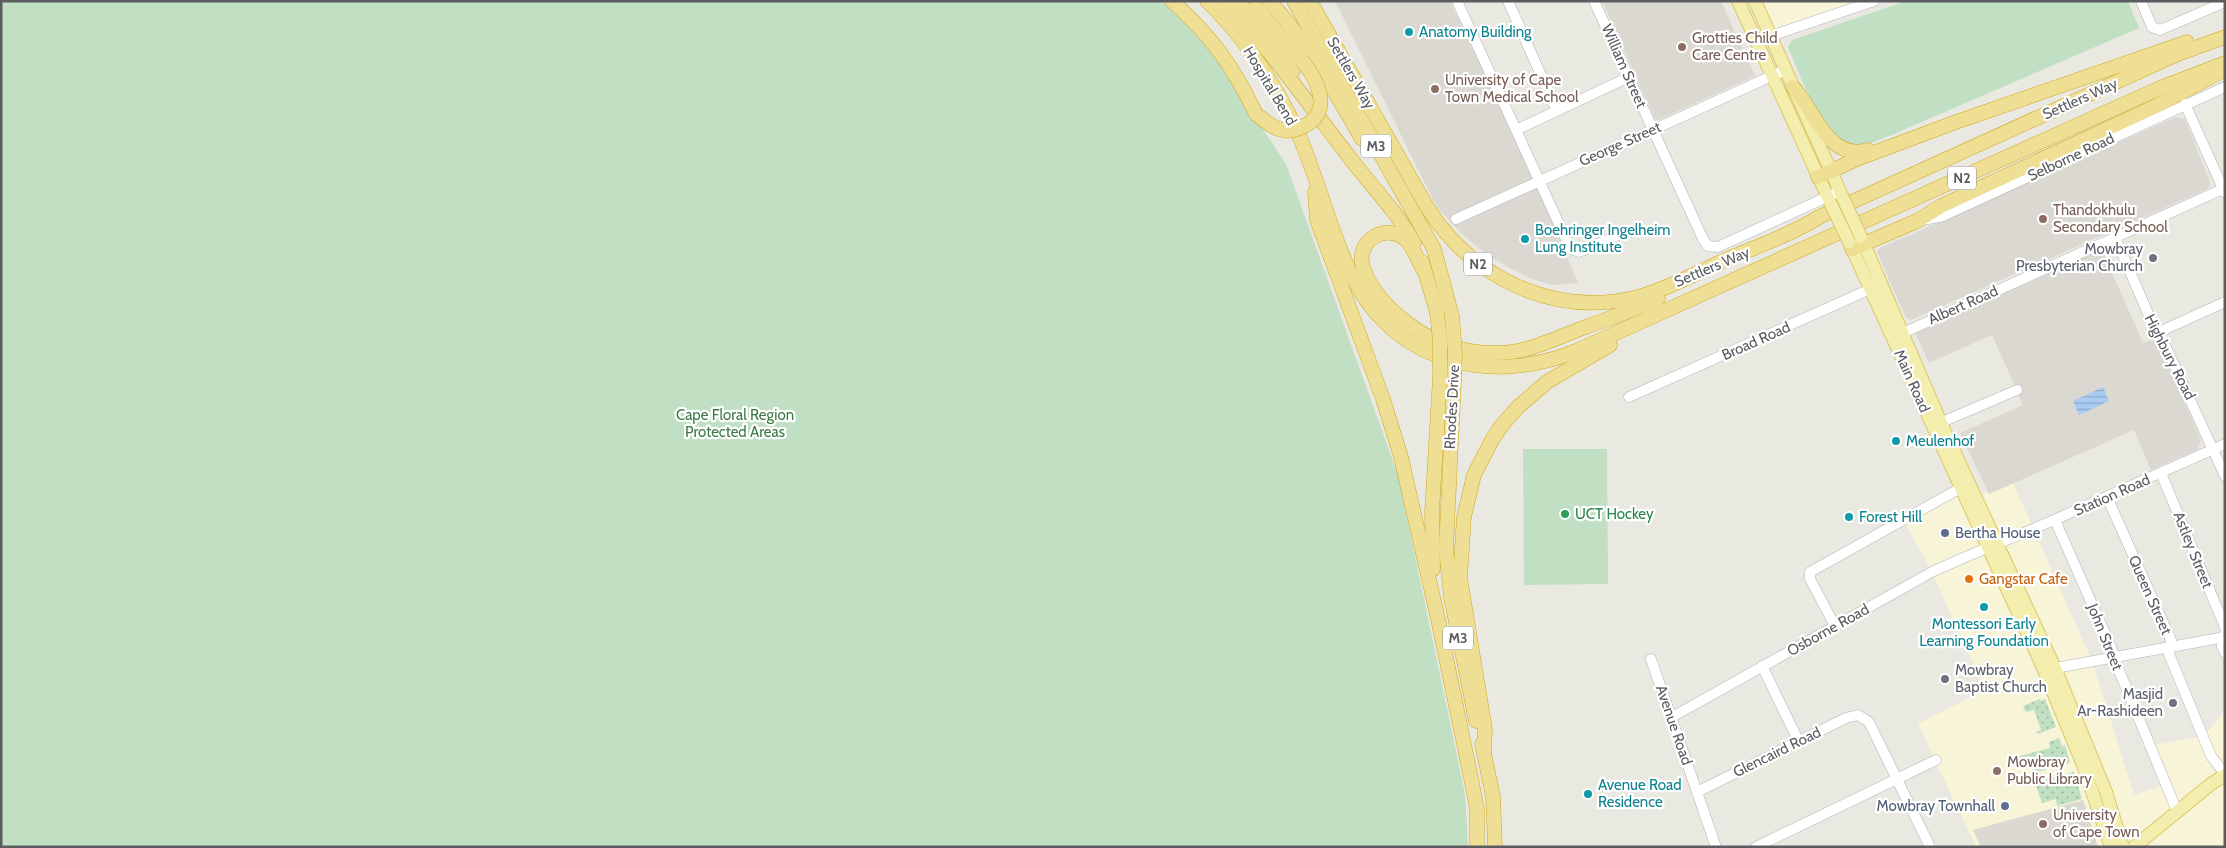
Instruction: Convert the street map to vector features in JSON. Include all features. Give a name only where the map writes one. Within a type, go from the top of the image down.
[{"type":"highway","points":[[1172,1],[1200,26],[1215,44],[1231,66],[1256,114],[1268,124],[1282,130],[1296,130],[1310,123],[1318,112],[1321,98],[1317,82],[1302,61],[1250,1]]},
{"type":"highway","name":"Hospital Bend","points":[[1207,1],[1236,33],[1268,77],[1298,133],[1315,182]]},
{"type":"highway","points":[[1225,1],[1264,46],[1349,157],[1380,194],[1408,233],[1421,257],[1437,312],[1440,342],[1440,377],[1431,532],[1438,619]]},
{"type":"highway","points":[[1238,1],[1283,56],[1349,157]]},
{"type":"highway","points":[[1269,1],[1293,28],[1314,57],[1442,275]]},
{"type":"highway","name":"Rhodes Drive","points":[[1294,1],[1434,249],[1452,316],[1455,354],[1446,523],[1447,563],[1462,657],[1493,796],[1495,847]]},
{"type":"highway","name":"Settlers Way","points":[[1310,1],[1438,224],[1459,249],[1478,265],[1499,278],[1525,290],[1550,298],[1585,302],[1618,300],[1648,294],[1772,242],[1821,216],[1891,184],[2178,54],[2225,35]]},
{"type":"highway","points":[[1824,174],[1857,159],[1956,122],[2185,42],[2225,35]]},
{"type":"highway","name":"Settlers Way","points":[[1315,182],[1348,267],[1368,302],[1397,332],[1432,354],[1448,360],[1482,367],[1530,366],[1562,357],[1638,324],[2151,92],[2225,63]]},
{"type":"highway","points":[[1856,243],[1917,221],[1941,206],[2158,105],[2225,70]]},
{"type":"highway","points":[[1792,87],[1800,94],[1824,132],[1836,145],[1846,150],[1859,152],[1898,140],[1912,139]]},
{"type":"highway","name":"M3","points":[[1315,182],[1317,220],[1397,444],[1438,619],[1476,802],[1477,847]]},
{"type":"highway","points":[[1425,272],[1410,246],[1398,235],[1377,234],[1368,241],[1362,254],[1363,268],[1374,289],[1396,314],[1418,331],[1458,349],[1501,353],[1537,346],[1654,301],[1731,267],[1772,242]]},
{"type":"highway","points":[[1484,751],[1485,729],[1460,578],[1464,517],[1474,475],[1492,440],[1518,407],[1547,382],[1611,344],[1638,324]]},
{"type":"main road","name":"Main Road","points":[[1738,1],[1787,109],[1824,174],[1841,193],[1856,243]]},
{"type":"main road","name":"Main Road","points":[[1755,1],[1800,104],[1824,174],[1829,199],[1856,243],[1876,286],[1953,462],[2106,792],[2124,847]]},
{"type":"main road","points":[[1787,109],[1800,104]]},
{"type":"main road","name":"Main Road","points":[[2049,669],[2111,847]]},
{"type":"main road","points":[[2134,847],[2225,774]]},
{"type":"street","points":[[1457,1],[1570,248],[1575,252],[1582,251],[1623,233]]},
{"type":"street","points":[[1508,1],[1557,111]]},
{"type":"street","name":"William Street","points":[[1594,1],[1703,239],[1708,246],[1718,247],[1829,199]]},
{"type":"street","points":[[1756,41],[1874,1]]},
{"type":"street","points":[[2140,1],[2150,23],[2155,29],[2160,30],[2225,2]]},
{"type":"street","name":"George Street","points":[[1456,218],[1785,70]]},
{"type":"street","points":[[1516,130],[1629,77]]},
{"type":"street","name":"Selborne Road","points":[[1917,221],[1943,216],[2225,87]]},
{"type":"street","points":[[2185,104],[2224,190]]},
{"type":"street","name":"Albert Road","points":[[1897,335],[2224,190]]},
{"type":"street","points":[[1829,199],[1841,193]]},
{"type":"street","name":"Highbury Road","points":[[2115,237],[2153,325],[2160,332],[2225,476]]},
{"type":"street","name":"Broad Road","points":[[1629,397],[1876,286]]},
{"type":"street","points":[[2160,332],[2225,302]]},
{"type":"street","points":[[1937,425],[2017,390]]},
{"type":"street","name":"Station Road","points":[[1993,546],[2225,444]]},
{"type":"street","name":"Astley Street","points":[[2161,473],[2224,634],[2222,646],[2225,653]]},
{"type":"street","points":[[1835,626],[1810,579],[1810,572],[1965,486]]},
{"type":"street","name":"Queen Street","points":[[2107,497],[2171,640],[2169,654],[2211,756],[2225,774]]},
{"type":"street","name":"John Street","points":[[2055,520],[2114,656],[2177,811]]},
{"type":"street","name":"Osborne Road","points":[[1672,717],[1932,572],[1974,552],[1993,546]]},
{"type":"street","points":[[2049,669],[2170,647],[2224,634]]},
{"type":"street","name":"Avenue Road","points":[[1651,659],[1716,847]]},
{"type":"street","points":[[1762,666],[1799,742]]},
{"type":"street","name":"Glencaird Road","points":[[1697,792],[1846,718],[1858,715],[1869,722],[1896,778]]},
{"type":"street","points":[[1756,847],[1936,760]]},
{"type":"street","points":[[1896,778],[1930,847]]},
{"type":"shaded area","name":"University of Cape Town Medical School","points":[[1335,1],[1450,1],[1533,177],[1578,283],[1552,285],[1532,279],[1508,267],[1486,254],[1462,234],[1436,206]]},
{"type":"shaded area","name":"Grotties Child Care Centre","points":[[1602,1],[1721,1],[1755,76],[1656,121]]},
{"type":"shaded area","points":[[1755,1],[1874,1],[1771,36]]},
{"type":"shaded area","name":"Thandokhulu Secondary School","points":[[2176,117],[2185,119],[2209,179],[2210,185],[2207,189],[1911,320],[1906,318],[1877,252],[1878,249]]},
{"type":"shaded area","points":[[2097,251],[2104,254],[2143,343],[2156,338],[2201,440],[2198,449],[2151,470],[2134,430],[1989,494],[1960,433],[2023,405],[2014,384],[1992,335],[1929,363],[1916,335],[1917,330]]},
{"type":"shaded area","points":[[2013,483],[2092,661],[2134,795],[2161,786],[2164,779],[2150,746],[2203,736],[2225,711],[2225,847],[1976,847],[1918,724],[1985,690],[1932,572],[1903,519],[1969,484],[1976,497]]},
{"type":"shaded area","name":"University of Cape Town","points":[[2083,800],[2098,847],[1981,847],[1973,830]]},
{"type":"green space","name":"Cape Floral Region Protected Areas","points":[[1,1],[1162,1],[1203,40],[1286,164],[1398,475],[1465,794],[1468,847],[1,847]]},
{"type":"green space","points":[[1906,1],[2128,1],[2139,28],[1894,134],[1860,146],[1849,145],[1839,139],[1829,129],[1820,116],[1788,47],[1792,40]]},
{"type":"green space","points":[[1523,449],[1607,449],[1608,584],[1524,585]]},
{"type":"green space","points":[[2040,699],[2041,701],[2045,699],[2056,727],[2037,734],[2036,732],[2041,730],[2034,710],[2026,712],[2023,706]]},
{"type":"green space","points":[[2059,738],[2062,746],[2065,745],[2070,763],[2058,766],[2050,765],[2048,769],[2037,772],[2033,771],[2029,756],[2020,759],[2019,756],[2050,748],[2049,742]]},
{"type":"green space","points":[[2074,772],[2082,799],[2057,806],[2056,799],[2042,803],[2036,785],[2039,781]]},
{"type":"water","points":[[2103,387],[2109,401],[2079,415],[2073,401]]},
{"type":"place","name":"Anatomy Building","points":[[1409,32]]},
{"type":"place","name":"Grotties Child Care Centre","points":[[1682,47]]},
{"type":"place","name":"University of Cape Town Medical School","points":[[1435,89]]},
{"type":"place","name":"Thandokhulu Secondary School","points":[[2043,219]]},
{"type":"place","name":"Boehringer Ingelheim Lung Institute","points":[[1525,239]]},
{"type":"place","name":"Mowbray Presbyterian Church","points":[[2153,258]]},
{"type":"place","name":"Meulenhof","points":[[1896,441]]},
{"type":"place","name":"UCT Hockey","points":[[1565,514]]},
{"type":"place","name":"Forest Hill","points":[[1849,517]]},
{"type":"place","name":"Bertha House","points":[[1945,533]]},
{"type":"place","name":"Gangstar Cafe","points":[[1969,579]]},
{"type":"place","name":"Montessori Early Learning Foundation","points":[[1984,607]]},
{"type":"place","name":"Mowbray Baptist Church","points":[[1945,679]]},
{"type":"place","name":"Masjid Ar-Rashideen","points":[[2173,703]]},
{"type":"place","name":"Mowbray Public Library","points":[[1997,771]]},
{"type":"place","name":"Avenue Road Residence","points":[[1588,794]]},
{"type":"place","name":"Mowbray Townhall","points":[[2005,806]]},
{"type":"place","name":"University of Cape Town","points":[[2043,824]]}]
